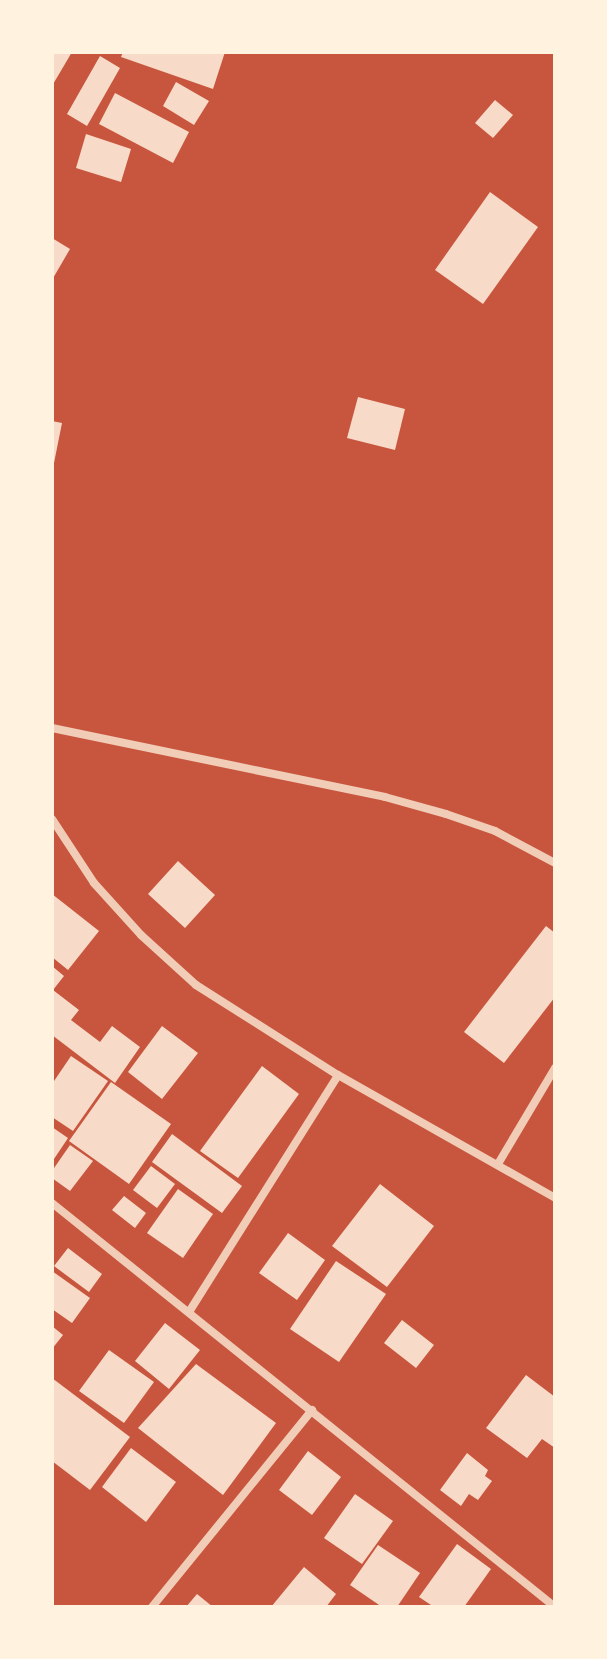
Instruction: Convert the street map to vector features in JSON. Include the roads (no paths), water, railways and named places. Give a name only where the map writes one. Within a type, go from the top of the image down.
[{"type":"street","points":[[52,728],[416,805],[495,831],[555,863]]},
{"type":"street","points":[[52,819],[94,883],[141,935],[196,985],[338,1075],[555,1198]]},
{"type":"street","points":[[498,1164],[555,1068]]},
{"type":"street","points":[[189,1312],[338,1075]]},
{"type":"street","points":[[52,1203],[555,1607]]},
{"type":"street","points":[[152,1607],[312,1410]]}]
